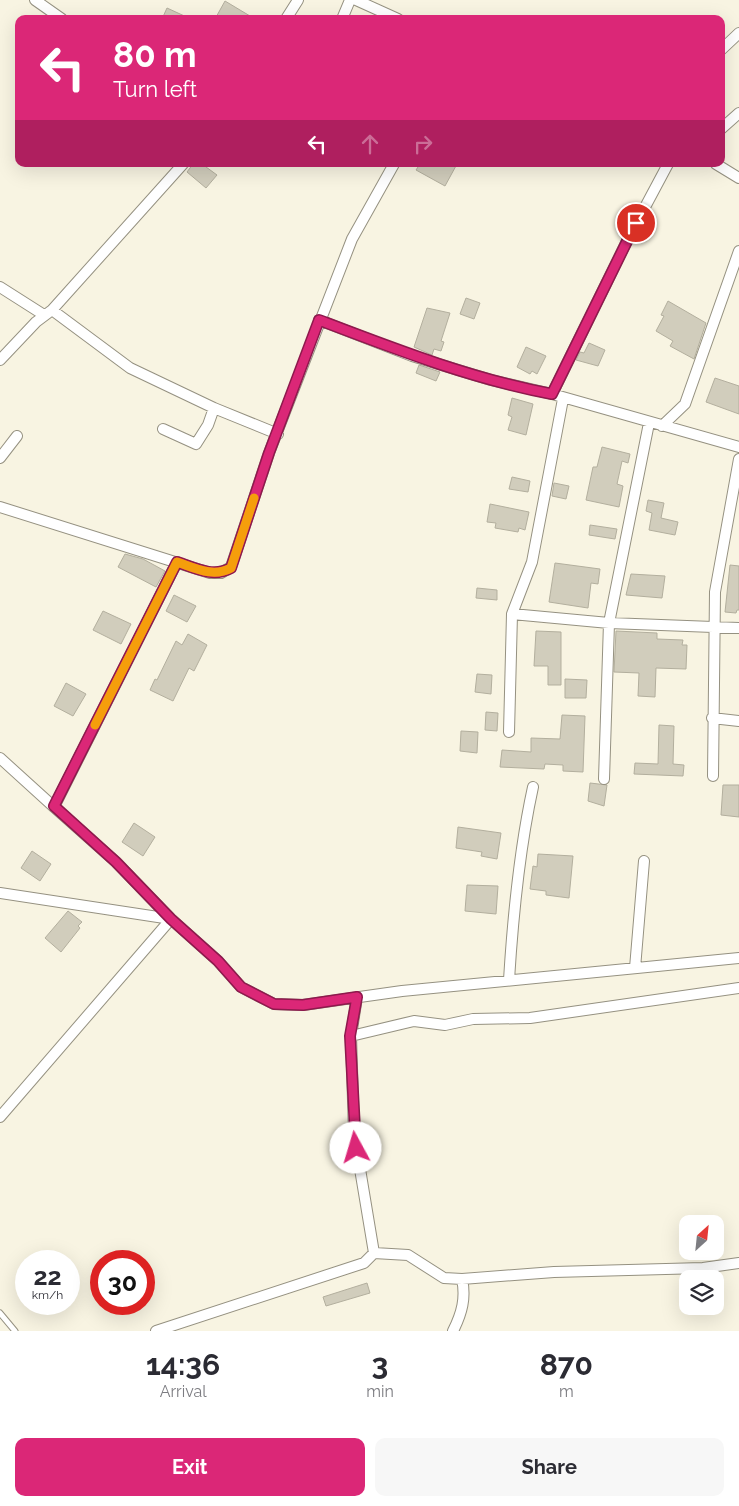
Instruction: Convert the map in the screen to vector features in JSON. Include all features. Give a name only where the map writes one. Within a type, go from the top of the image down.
[{"type":"street","points":[[36,0],[57,15]]},
{"type":"street","points":[[289,15],[298,0]]},
{"type":"street","points":[[344,15],[350,0]]},
{"type":"street","points":[[356,0],[389,15]]},
{"type":"street","points":[[725,46],[739,33]]},
{"type":"street","points":[[725,126],[739,114]]},
{"type":"street","points":[[0,360],[48,313],[180,167]]},
{"type":"street","points":[[0,507],[210,573],[221,573],[231,568],[269,453],[278,434],[319,320],[352,239],[392,167]]},
{"type":"street","points":[[552,394],[628,238],[666,167]]},
{"type":"street","points":[[721,167],[739,178]]},
{"type":"street","points":[[662,426],[685,404],[739,251]]},
{"type":"street","points":[[0,287],[48,313],[130,368],[214,408],[278,434]]},
{"type":"street","points":[[319,320],[412,356],[491,380],[552,394],[563,399],[739,447]]},
{"type":"street","points":[[509,732],[512,614],[532,562],[563,399]]},
{"type":"street","points":[[163,429],[196,444],[208,425],[214,408]]},
{"type":"street","points":[[604,778],[609,624],[649,423]]},
{"type":"street","points":[[0,458],[17,436]]},
{"type":"street","points":[[713,776],[712,718],[715,592],[739,459]]},
{"type":"street","points":[[54,806],[177,562]]},
{"type":"street","points":[[512,614],[609,624],[739,628]]},
{"type":"street","points":[[712,718],[739,721]]},
{"type":"street","points":[[0,758],[116,862],[171,919],[218,961],[241,987],[274,1004],[303,1005],[509,980],[739,958]]},
{"type":"street","points":[[509,980],[512,922],[522,837],[533,787]]},
{"type":"street","points":[[635,968],[644,861]]},
{"type":"street","points":[[1,895],[171,919]]},
{"type":"street","points":[[0,1116],[171,919]]},
{"type":"street","points":[[350,1036],[414,1021],[445,1025],[473,1019],[530,1018],[739,988]]},
{"type":"street","points":[[357,997],[350,1036],[354,1133],[374,1253]]},
{"type":"street","points":[[156,1331],[364,1263],[374,1253],[408,1255],[444,1278],[462,1279],[554,1272],[703,1268],[739,1263]]},
{"type":"street","points":[[453,1331],[460,1317],[465,1295],[462,1279]]},
{"type":"lane","points":[[0,1313],[15,1331]]},
{"type":"building","points":[[225,1],[248,15],[217,15]]},
{"type":"building","points":[[167,8],[182,15],[164,15]]},
{"type":"building","points":[[191,167],[206,167],[217,175],[206,188],[187,172]]},
{"type":"building","points":[[418,167],[455,167],[445,186],[416,170]]},
{"type":"building","points":[[466,298],[480,303],[474,319],[460,314]]},
{"type":"building","points":[[668,301],[706,323],[694,359],[670,346],[673,341],[656,331],[664,316],[661,315]]},
{"type":"building","points":[[427,308],[450,313],[441,341],[444,342],[441,351],[434,349],[432,355],[414,347]]},
{"type":"building","points":[[589,343],[605,350],[598,366],[576,360],[580,352],[584,353]]},
{"type":"building","points":[[526,347],[546,356],[537,374],[532,371],[530,374],[517,367]]},
{"type":"building","points":[[419,365],[440,372],[436,381],[416,373]]},
{"type":"building","points":[[715,378],[739,386],[739,414],[706,402]]},
{"type":"building","points":[[512,398],[533,404],[526,435],[508,430],[512,417],[508,415]]},
{"type":"building","points":[[602,447],[630,454],[628,463],[622,461],[617,484],[623,486],[619,507],[586,500],[593,467],[597,467]]},
{"type":"building","points":[[512,477],[530,481],[528,492],[509,489]]},
{"type":"building","points":[[554,483],[569,486],[566,499],[552,496]]},
{"type":"building","points":[[648,500],[664,503],[661,518],[678,522],[675,535],[649,530],[652,513],[646,511]]},
{"type":"building","points":[[490,504],[529,512],[525,530],[519,528],[518,532],[495,528],[496,523],[487,522]]},
{"type":"building","points":[[590,525],[617,529],[615,539],[589,535]]},
{"type":"building","points":[[125,554],[143,559],[165,571],[156,587],[118,567]]},
{"type":"building","points":[[555,563],[600,569],[598,584],[591,583],[588,608],[549,602]]},
{"type":"building","points":[[730,565],[739,566],[739,610],[736,613],[725,612]]},
{"type":"building","points":[[631,574],[665,576],[662,598],[626,595]]},
{"type":"building","points":[[477,588],[497,590],[497,600],[476,598]]},
{"type":"building","points":[[174,595],[196,606],[187,622],[166,611]]},
{"type":"building","points":[[103,611],[131,624],[121,644],[93,630]]},
{"type":"building","points":[[536,631],[561,632],[561,685],[548,685],[548,666],[534,666]]},
{"type":"building","points":[[616,631],[657,633],[657,639],[683,640],[682,645],[687,645],[686,669],[656,668],[655,697],[638,696],[639,673],[614,672]]},
{"type":"building","points":[[188,634],[207,645],[194,671],[189,668],[173,701],[150,690],[176,641],[182,645]]},
{"type":"building","points":[[477,674],[492,675],[491,694],[475,692]]},
{"type":"building","points":[[565,679],[587,680],[586,698],[565,698]]},
{"type":"building","points":[[66,683],[86,694],[73,716],[54,706]]},
{"type":"building","points":[[486,712],[498,713],[497,731],[485,730]]},
{"type":"building","points":[[562,715],[585,716],[583,772],[563,771],[563,765],[545,764],[544,769],[500,767],[502,750],[531,752],[531,738],[560,739]]},
{"type":"building","points":[[659,725],[674,726],[673,764],[684,765],[683,776],[634,774],[635,763],[658,764]]},
{"type":"building","points":[[461,731],[478,732],[477,753],[460,751]]},
{"type":"building","points":[[590,783],[607,785],[604,806],[588,801]]},
{"type":"building","points":[[723,785],[739,785],[739,817],[721,815]]},
{"type":"building","points":[[134,823],[155,837],[143,856],[122,842]]},
{"type":"building","points":[[458,827],[501,833],[497,859],[481,856],[482,852],[456,848]]},
{"type":"building","points":[[32,851],[51,864],[40,881],[21,868]]},
{"type":"building","points":[[538,854],[573,856],[569,898],[546,895],[546,891],[530,889],[533,866],[537,867]]},
{"type":"building","points":[[467,885],[498,886],[496,914],[465,911]]},
{"type":"building","points":[[68,911],[82,922],[78,926],[80,928],[61,952],[45,938]]},
{"type":"building","points":[[367,1283],[370,1293],[326,1306],[323,1297]]},
{"type":"slow traffic","points":[[95,725],[177,562],[210,573],[221,573],[231,568],[254,498]]},
{"type":"route","points":[[356,1148],[350,1036],[357,997],[303,1005],[274,1004],[241,987],[218,961],[171,919],[116,862],[54,806],[177,562],[210,573],[221,573],[231,568],[269,453],[278,434],[319,320],[412,356],[520,388],[552,394],[636,223]]}]
